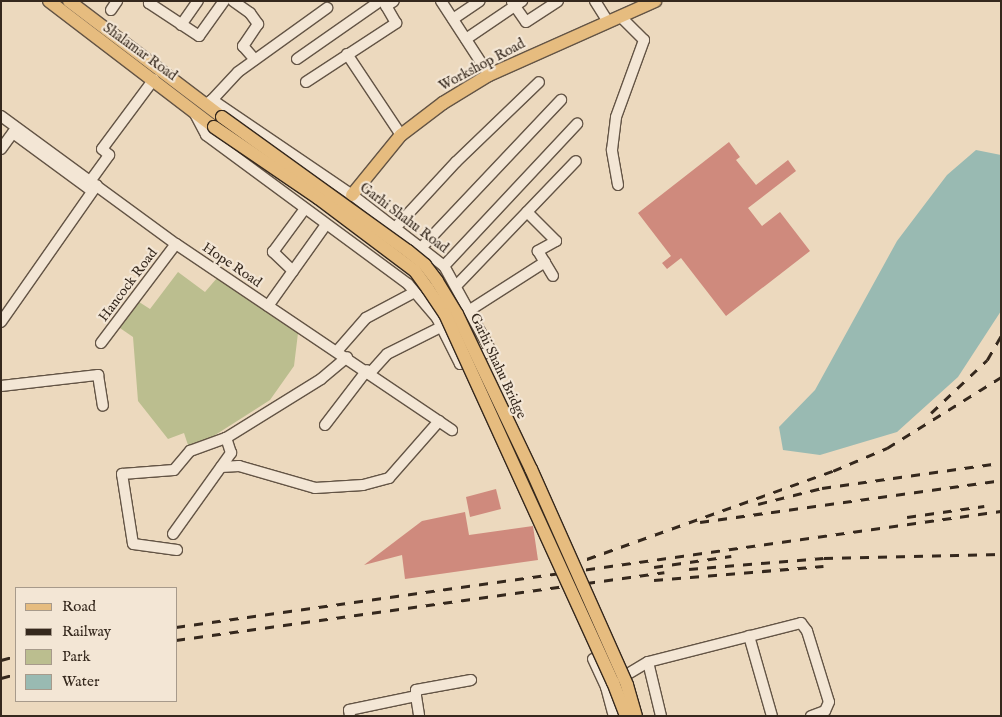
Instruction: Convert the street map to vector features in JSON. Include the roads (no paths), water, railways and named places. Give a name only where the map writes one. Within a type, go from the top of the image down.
[{"type":"main road","name":"Shalamar Road","points":[[49,1],[92,36],[154,79],[195,113],[218,122]]},
{"type":"main road","name":"Shalamar Road","points":[[69,1],[209,102],[218,122]]},
{"type":"main road","name":"Workshop Road","points":[[352,195],[401,135],[443,103],[489,75],[655,1]]},
{"type":"main road","name":"Garhi Shahu Bridge","points":[[218,122],[415,272],[428,289],[449,323],[613,682],[626,716]]},
{"type":"main road","name":"Garhi Shahu Bridge","points":[[218,122],[408,251],[425,265],[437,281],[457,314],[531,469],[627,685],[636,716]]},
{"type":"street","points":[[151,1],[149,3],[199,36],[224,1]]},
{"type":"street","points":[[181,24],[198,1]]},
{"type":"street","points":[[234,1],[250,14],[258,24],[243,46],[255,60]]},
{"type":"street","points":[[442,1],[489,75]]},
{"type":"street","points":[[452,19],[480,1]]},
{"type":"street","points":[[466,39],[516,3],[526,22],[558,1]]},
{"type":"street","points":[[595,1],[608,22]]},
{"type":"street","points":[[296,59],[386,3],[396,22],[306,82]]},
{"type":"street","points":[[209,102],[238,72],[327,8]]},
{"type":"street","points":[[618,185],[612,150],[616,117],[644,40],[620,16]]},
{"type":"street","points":[[347,54],[401,135]]},
{"type":"street","points":[[1,322],[94,185],[108,154],[102,149],[154,79]]},
{"type":"street","points":[[395,228],[456,162],[539,82]]},
{"type":"street","points":[[421,248],[562,100]]},
{"type":"street","name":"Garhi Shahu Road","points":[[195,113],[206,136],[325,226],[374,257],[415,292],[441,327],[460,364],[491,351],[444,266],[352,195],[209,102]]},
{"type":"street","name":"Hope Road","points":[[1,116],[15,130],[176,244],[268,306],[338,350],[452,430]]},
{"type":"street","points":[[444,266],[577,124]]},
{"type":"street","points":[[1,150],[15,130]]},
{"type":"street","points":[[456,286],[576,161]]},
{"type":"street","points":[[293,271],[273,252],[304,210]]},
{"type":"street","points":[[527,212],[556,241],[538,251],[553,276]]},
{"type":"street","points":[[268,306],[325,226]]},
{"type":"street","name":"Hancock Road","points":[[101,343],[176,244]]},
{"type":"street","points":[[470,310],[545,262]]},
{"type":"street","points":[[338,350],[366,318],[415,292]]},
{"type":"street","points":[[325,425],[369,372],[387,354],[441,327]]},
{"type":"street","points":[[176,550],[132,544],[122,474],[174,470],[190,451],[226,438],[321,379],[347,357]]},
{"type":"street","points":[[1,386],[98,375],[103,406]]},
{"type":"street","points":[[221,467],[239,466],[315,488],[363,485],[389,478],[439,421]]},
{"type":"street","points":[[172,534],[231,453],[226,438]]},
{"type":"street","points":[[606,687],[648,662],[798,623],[805,626],[828,702],[825,711],[811,716]]},
{"type":"street","points":[[749,636],[772,716]]},
{"type":"street","points":[[593,659],[606,687],[614,716]]},
{"type":"street","points":[[648,662],[661,716]]},
{"type":"street","points":[[419,716],[416,690],[470,680]]},
{"type":"street","points":[[350,716],[349,710],[416,696]]},
{"type":"water","points":[[976,150],[1001,155],[1001,311],[958,377],[897,432],[820,455],[783,450],[779,427],[815,390],[897,241],[947,175]]},
{"type":"railway","points":[[931,413],[987,360],[1001,336]]},
{"type":"railway","points":[[570,565],[833,471],[887,448],[1001,377]]},
{"type":"railway","points":[[758,504],[822,488],[1001,463]]},
{"type":"railway","points":[[700,522],[1001,480]]},
{"type":"railway","points":[[907,517],[984,506]]},
{"type":"railway","points":[[178,627],[1001,511]]},
{"type":"railway","points":[[689,569],[824,558],[1001,554]]},
{"type":"railway","points":[[654,567],[731,556]]},
{"type":"railway","points":[[654,580],[823,566]]},
{"type":"railway","points":[[178,640],[664,572]]},
{"type":"railway","points":[[1,660],[15,656]]},
{"type":"railway","points":[[1,678],[15,674]]}]
